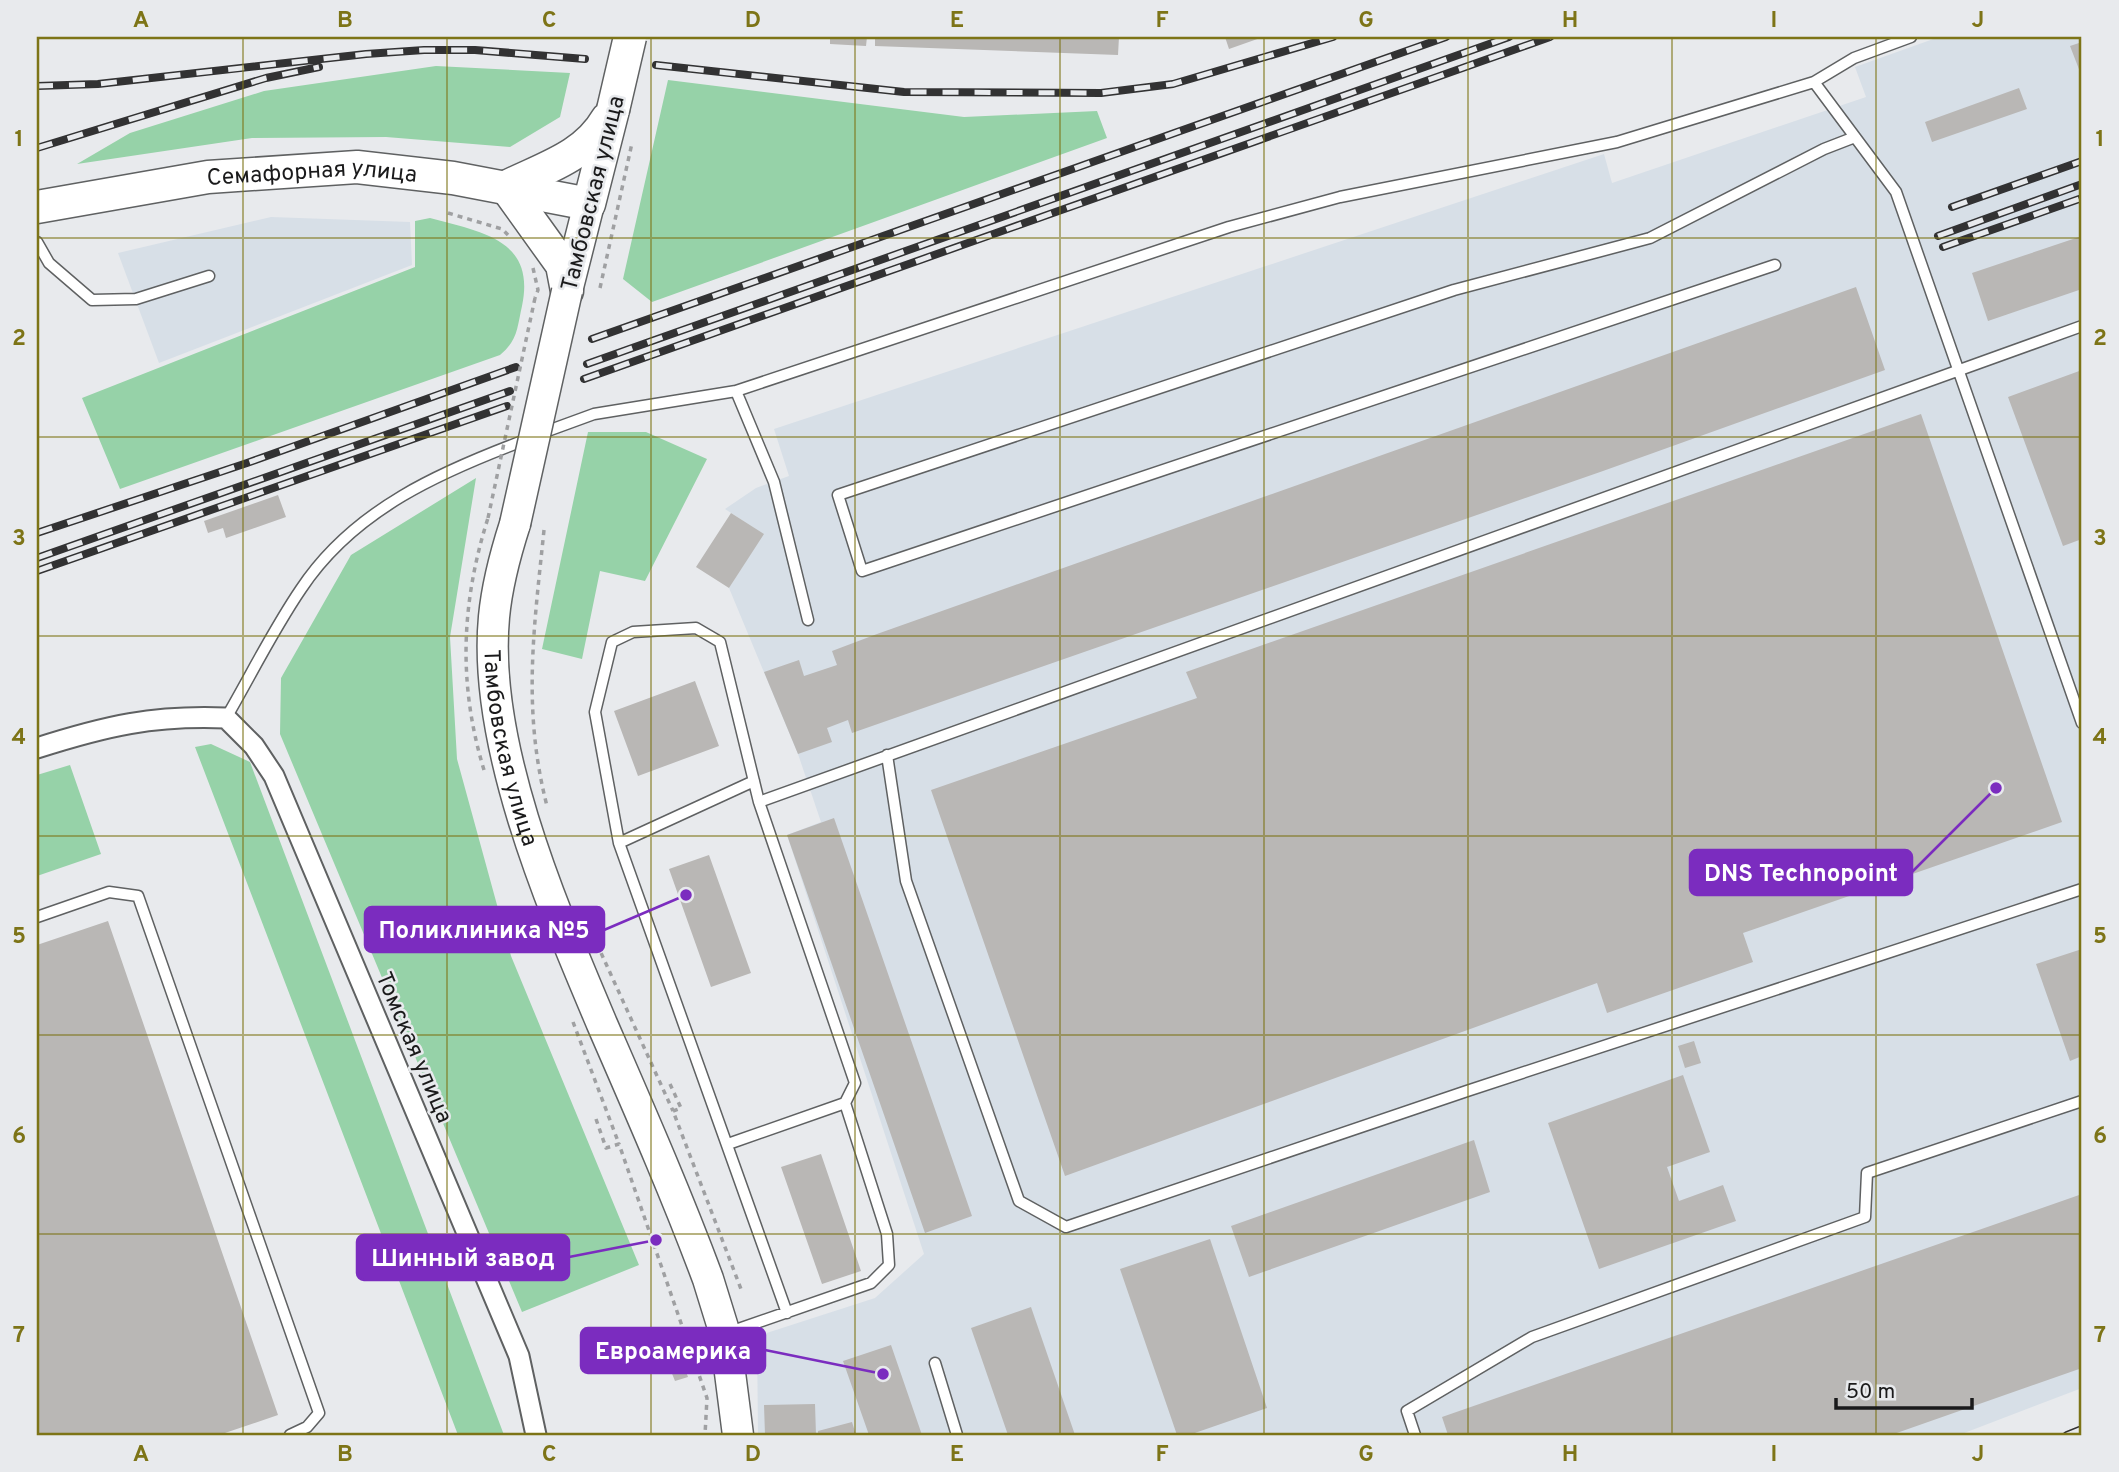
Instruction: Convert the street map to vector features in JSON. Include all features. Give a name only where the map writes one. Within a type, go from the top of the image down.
[{"type":"highway","name":"Тамбовская улица","points":[[589,204],[631,37]]},
{"type":"highway","points":[[567,291],[562,265],[506,187],[565,161],[597,137],[613,110]]},
{"type":"highway","name":"Семафорная улица","points":[[37,207],[208,177],[357,167],[506,187],[589,204]]},
{"type":"main road","name":"Тамбовская улица","points":[[589,204],[501,521],[502,567],[494,619],[498,697],[509,766],[530,842],[572,954],[690,1230],[725,1334],[738,1435]]},
{"type":"street","points":[[37,748],[102,728],[147,718],[226,718]]},
{"type":"street","name":"Томская улица","points":[[226,718],[254,746],[279,789],[519,1356],[536,1435]]},
{"type":"lane","points":[[226,718],[302,587],[338,543],[401,494],[466,462],[594,414],[736,391],[1229,227],[1340,197],[1617,142],[1814,82],[1854,58],[1911,37]]},
{"type":"lane","points":[[1814,82],[1896,192],[2082,723]]},
{"type":"lane","points":[[1775,265],[862,571],[838,495],[1454,290],[1650,238],[1824,149],[1854,137]]},
{"type":"lane","points":[[37,242],[49,263],[92,300],[136,299],[209,276]]},
{"type":"lane","points":[[759,802],[2082,326]]},
{"type":"lane","points":[[736,391],[774,482],[808,620]]},
{"type":"lane","points":[[728,1144],[845,1103],[855,1083],[759,802],[720,642],[696,628],[633,632],[612,642],[595,712],[619,843],[787,1313]]},
{"type":"lane","points":[[887,755],[906,881],[1019,1201],[1066,1227],[1480,1087],[2082,890]]},
{"type":"lane","points":[[619,843],[754,781]]},
{"type":"lane","points":[[37,917],[109,892],[138,896],[319,1413],[307,1427],[290,1435]]},
{"type":"lane","points":[[1415,1435],[1407,1411],[1532,1336],[1865,1217],[1867,1173],[2082,1101]]},
{"type":"lane","points":[[725,1334],[871,1283],[889,1265],[887,1234],[845,1103]]},
{"type":"lane","points":[[935,1363],[957,1435]]},
{"type":"path","points":[[600,288],[632,142]]},
{"type":"path","points":[[448,213],[502,229],[511,238]]},
{"type":"path","points":[[501,521],[538,290],[530,256]]},
{"type":"path","points":[[544,530],[530,696],[537,769],[547,807]]},
{"type":"path","points":[[597,944],[673,1111],[741,1289]]},
{"type":"path","points":[[670,1084],[681,1108],[673,1111]]},
{"type":"path","points":[[596,1119],[606,1149],[619,1144],[707,1398],[705,1435]]},
{"type":"shaded area","points":[[1939,37],[2082,37],[2082,1388],[1959,1435],[758,1435],[757,1336],[875,1298],[924,1254],[787,835],[821,822],[798,754],[729,588],[763,534],[725,509],[756,488],[789,476],[774,429],[1604,154],[1612,183],[1866,97],[1855,67]]},
{"type":"shaded area","points":[[271,217],[410,222],[412,265],[159,363],[118,253]]},
{"type":"green space","points":[[436,66],[570,73],[560,117],[510,147],[386,137],[252,138],[77,164],[130,133],[264,91]]},
{"type":"green space","points":[[668,80],[964,117],[1097,111],[1107,138],[652,302],[623,279]]},
{"type":"green space","points":[[430,218],[485,234],[512,252],[521,266],[524,284],[518,327],[514,339],[500,355],[120,489],[82,398],[415,267],[415,221]]},
{"type":"green space","points":[[588,432],[646,432],[707,459],[645,581],[600,571],[582,659],[542,649]]},
{"type":"green space","points":[[476,478],[450,637],[457,759],[511,956],[639,1265],[522,1312],[280,734],[281,678],[351,555]]},
{"type":"green space","points":[[211,744],[250,762],[504,1435],[458,1435],[195,747]]},
{"type":"green space","points":[[70,765],[101,854],[37,876],[37,775]]},
{"type":"building","points":[[830,37],[867,37],[866,46],[830,44]]},
{"type":"building","points":[[875,37],[1119,37],[1118,55],[875,46]]},
{"type":"building","points":[[1225,37],[1263,37],[1229,49]]},
{"type":"building","points":[[2082,42],[2082,77],[2070,46]]},
{"type":"building","points":[[2019,88],[2027,109],[1932,142],[1925,122]]},
{"type":"building","points":[[2082,236],[2082,289],[1988,321],[1972,273]]},
{"type":"building","points":[[1856,287],[1885,370],[1603,471],[852,733],[848,720],[827,728],[832,742],[798,754],[764,672],[799,660],[804,676],[837,665],[832,651],[877,634]]},
{"type":"building","points":[[2082,370],[2082,539],[2063,546],[2008,397]]},
{"type":"building","points":[[1921,414],[2062,822],[1743,933],[1753,962],[1607,1013],[1597,983],[1065,1176],[931,790],[1197,698],[1186,672]]},
{"type":"building","points":[[278,495],[286,517],[226,538],[223,528],[208,533],[204,521]]},
{"type":"building","points":[[731,513],[764,534],[729,588],[696,567]]},
{"type":"building","points":[[695,681],[719,746],[638,776],[614,711]]},
{"type":"building","points":[[834,818],[972,1216],[925,1233],[787,835]]},
{"type":"building","points":[[709,855],[751,973],[711,987],[669,869]]},
{"type":"building","points":[[108,921],[278,1415],[219,1435],[37,1435],[37,945]]},
{"type":"building","points":[[2082,949],[2082,1056],[2070,1061],[2036,964]]},
{"type":"building","points":[[1694,1041],[1701,1063],[1685,1068],[1678,1046]]},
{"type":"building","points":[[1683,1075],[1710,1152],[1667,1167],[1679,1201],[1723,1185],[1736,1221],[1599,1269],[1548,1123]]},
{"type":"building","points":[[1474,1140],[1490,1192],[1249,1277],[1231,1226]]},
{"type":"building","points":[[821,1154],[861,1271],[822,1284],[781,1167]]},
{"type":"building","points":[[2082,1194],[2082,1368],[1891,1435],[1448,1435],[1442,1417]]},
{"type":"building","points":[[1210,1239],[1267,1408],[1189,1435],[1177,1435],[1120,1269]]},
{"type":"building","points":[[1031,1307],[1075,1435],[1008,1435],[971,1328]]},
{"type":"building","points":[[676,1344],[688,1377],[675,1381],[662,1349]]},
{"type":"building","points":[[891,1345],[922,1435],[869,1435],[843,1361]]},
{"type":"building","points":[[815,1404],[816,1435],[765,1435],[764,1405]]},
{"type":"building","points":[[852,1422],[856,1435],[818,1435],[818,1431]]},
{"type":"railway","points":[[656,65],[904,92],[1101,93],[1173,84],[1333,37]]},
{"type":"railway","points":[[592,339],[1446,37]]},
{"type":"railway","points":[[587,364],[1509,37]]},
{"type":"railway","points":[[584,379],[1550,37]]},
{"type":"railway","points":[[37,86],[98,84],[424,50],[475,50],[585,59]]},
{"type":"railway","points":[[37,148],[266,78],[319,67]]},
{"type":"railway","points":[[1952,207],[2082,161]]},
{"type":"railway","points":[[1938,236],[2082,184]]},
{"type":"railway","points":[[1943,247],[2082,198]]},
{"type":"railway","points":[[37,533],[247,463],[516,367]]},
{"type":"railway","points":[[37,558],[510,391]]},
{"type":"railway","points":[[37,571],[507,406]]},
{"type":"railway","points":[[2067,1435],[2082,1429]]},
{"type":"place","name":"DNS Technopoint","points":[[1996,788]]},
{"type":"place","name":"Поликлиника №5","points":[[686,895]]},
{"type":"place","name":"Шинный завод","points":[[656,1240]]},
{"type":"place","name":"Евроамерика","points":[[883,1374]]}]
